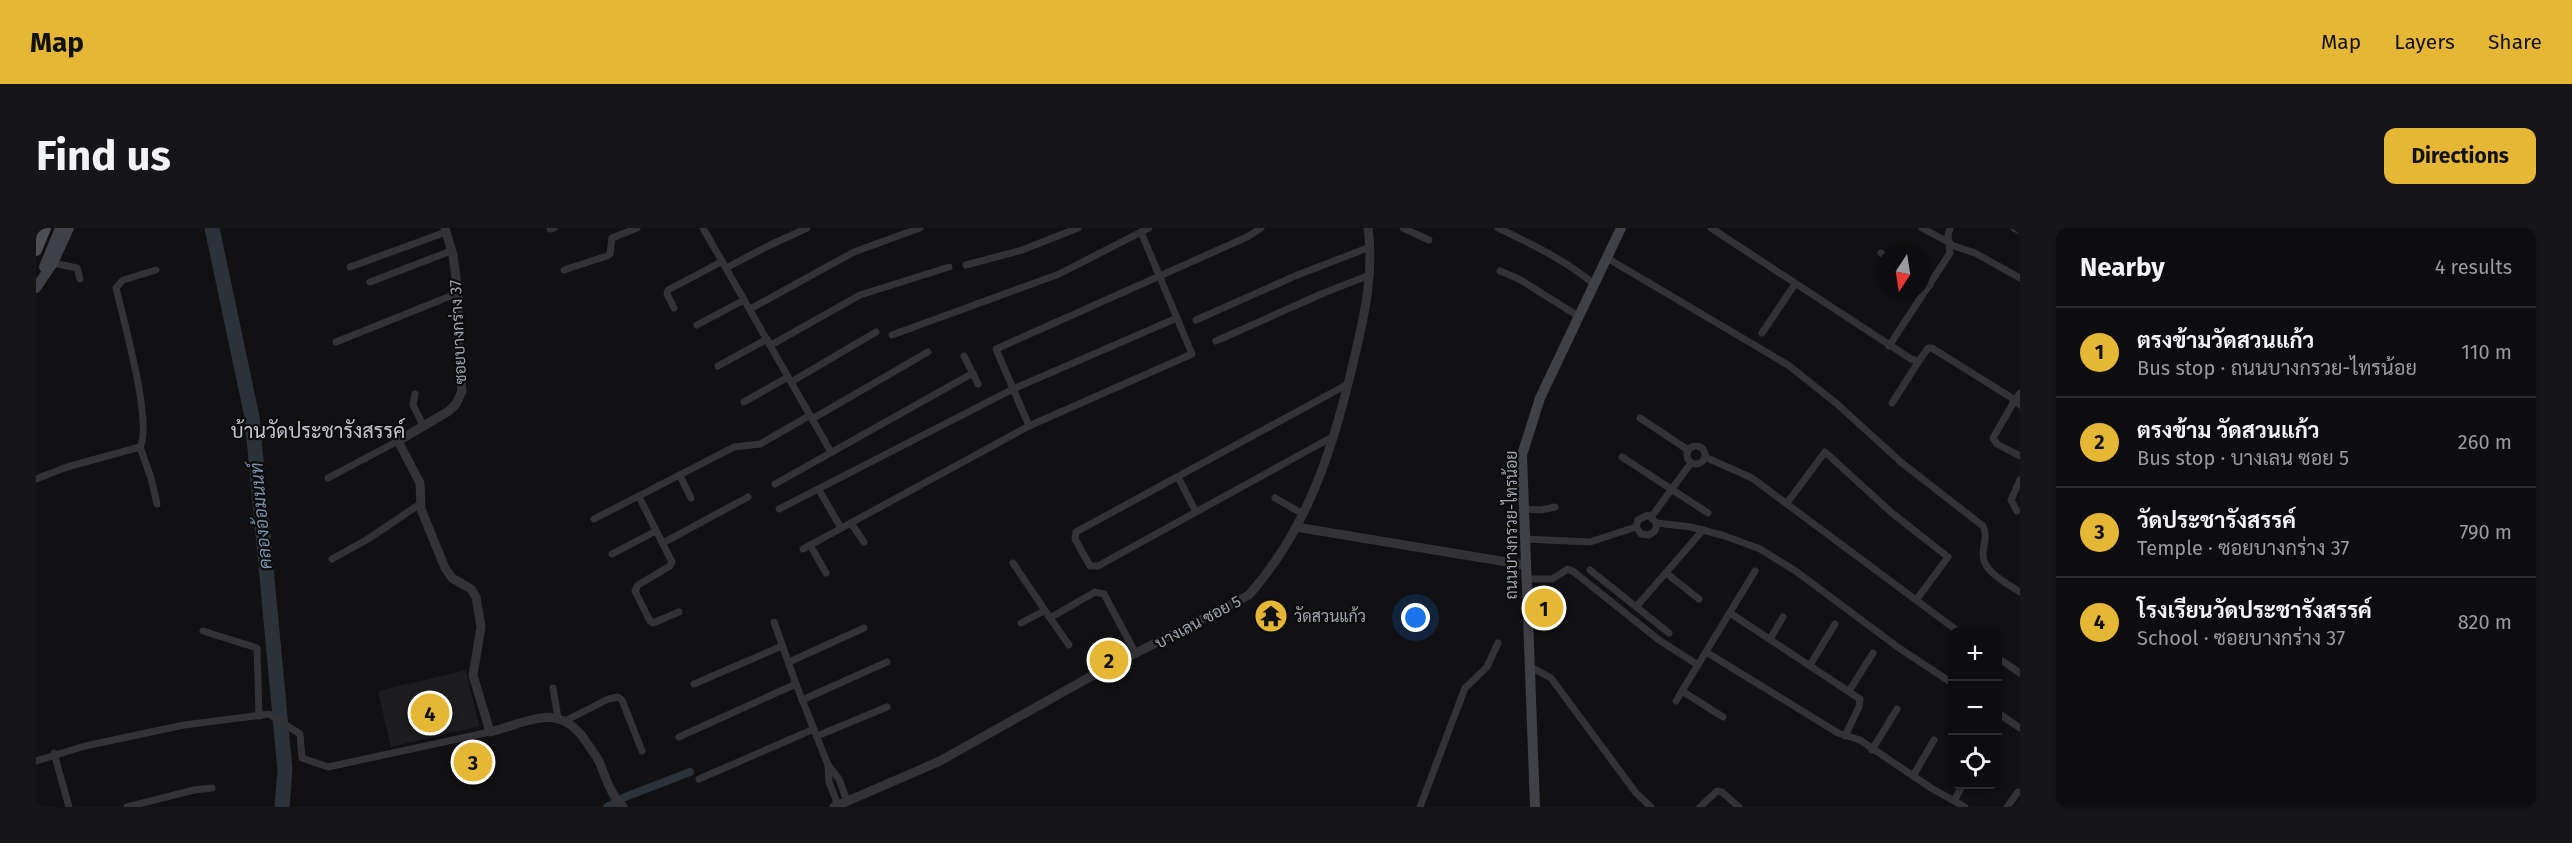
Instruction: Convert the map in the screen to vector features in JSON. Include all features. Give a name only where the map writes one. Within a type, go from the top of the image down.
[{"type":"main road","points":[[36,250],[45,228]]},
{"type":"main road","points":[[36,287],[60,228]]},
{"type":"main road","points":[[36,287],[53,263],[69,228]]},
{"type":"main road","name":"ถนนบางกรวย-ไทรน้อย","points":[[1535,807],[1522,455],[1529,426],[1540,398],[1621,228]]},
{"type":"street","points":[[564,270],[607,256],[610,254],[612,238],[637,228]]},
{"type":"street","points":[[703,228],[831,452]]},
{"type":"street","points":[[674,308],[667,294],[668,290],[807,228]]},
{"type":"street","points":[[750,309],[854,252],[920,228]]},
{"type":"street","points":[[966,265],[1022,249],[1078,228]]},
{"type":"street","points":[[892,335],[1059,274],[1149,228]]},
{"type":"street","points":[[1029,426],[996,349],[1247,237],[1261,228]]},
{"type":"street","name":"บางเลน ซอย 5","points":[[840,804],[940,761],[1249,595],[1304,514],[1336,435],[1367,298],[1370,276],[1368,228]]},
{"type":"street","points":[[1403,228],[1429,240]]},
{"type":"street","points":[[1498,228],[1539,247],[1575,269],[1594,284]]},
{"type":"street","points":[[1711,228],[1889,346],[1918,361]]},
{"type":"street","points":[[1922,228],[1950,244],[1975,253],[2020,278]]},
{"type":"street","points":[[1930,285],[1950,253],[1948,235],[1950,228]]},
{"type":"street","points":[[2014,228],[2020,231]]},
{"type":"street","points":[[350,267],[446,230]]},
{"type":"street","name":"ซอยบางกร่าง 37","points":[[398,441],[449,411],[456,404],[462,391],[458,348],[458,292],[446,230]]},
{"type":"street","points":[[826,573],[807,547],[1029,426],[1192,354],[1141,232]]},
{"type":"street","points":[[1196,320],[1295,276],[1370,247]]},
{"type":"street","points":[[370,282],[451,251]]},
{"type":"street","points":[[1607,258],[1771,354],[1804,377],[1895,457],[1983,526],[1986,542],[1983,553],[1987,567],[2020,592]]},
{"type":"street","points":[[53,263],[77,268],[80,279]]},
{"type":"street","points":[[718,366],[860,295],[949,267]]},
{"type":"street","points":[[156,270],[123,280],[116,288],[135,373],[144,428],[140,447],[157,504]]},
{"type":"street","points":[[1500,271],[1520,279],[1578,316]]},
{"type":"street","points":[[1216,341],[1326,291],[1370,276]]},
{"type":"street","points":[[1762,333],[1795,284]]},
{"type":"street","points":[[336,342],[458,292]]},
{"type":"street","points":[[697,325],[744,300]]},
{"type":"street","points":[[1889,346],[1920,300]]},
{"type":"street","points":[[779,509],[1013,389],[1177,318]]},
{"type":"street","points":[[744,402],[876,332]]},
{"type":"street","points":[[1892,402],[1928,348],[1936,349],[2018,402]]},
{"type":"street","points":[[594,519],[734,447],[760,444],[928,352]]},
{"type":"street","points":[[964,356],[978,384]]},
{"type":"street","points":[[775,484],[973,373]]},
{"type":"street","points":[[1336,435],[1094,567],[1088,563],[1075,539],[1076,532],[1348,384]]},
{"type":"street","points":[[2020,393],[2018,402],[1993,438],[1997,444],[2020,456]]},
{"type":"street","points":[[415,394],[413,405],[423,425]]},
{"type":"street","points":[[1640,418],[1688,450]]},
{"type":"street","points":[[328,478],[398,441],[420,483],[420,504],[449,574],[471,589],[476,597],[481,627],[473,675],[490,732]]},
{"type":"street","points":[[1705,457],[1697,464],[1691,463],[1687,457],[1688,450],[1694,446],[1701,448],[1705,457],[1752,478],[1953,627]]},
{"type":"street","points":[[36,479],[67,467],[140,447]]},
{"type":"street","points":[[1787,503],[1825,452],[1892,513],[1948,557],[1917,599]]},
{"type":"street","points":[[1622,457],[1708,513]]},
{"type":"street","points":[[1636,527],[1641,534],[1649,535],[1655,531],[1654,520],[1671,489],[1691,463]]},
{"type":"street","points":[[680,476],[691,498]]},
{"type":"street","points":[[1178,477],[1197,512]]},
{"type":"street","points":[[2017,511],[2011,500],[2020,480]]},
{"type":"street","points":[[819,490],[841,528]]},
{"type":"street","points":[[639,497],[671,558],[670,566],[638,585],[635,591],[653,623],[679,612]]},
{"type":"street","points":[[663,543],[748,497]]},
{"type":"street","points":[[1275,498],[1304,514]]},
{"type":"street","points":[[332,559],[368,539],[420,504]]},
{"type":"street","points":[[1523,509],[1541,510],[1555,507]]},
{"type":"street","points":[[1524,538],[1590,543],[1636,527],[1640,517],[1725,536],[1760,549],[1797,572],[1899,648],[1950,681]]},
{"type":"street","points":[[851,523],[864,542]]},
{"type":"street","points":[[1296,527],[1525,566]]},
{"type":"street","points":[[1636,607],[1703,530]]},
{"type":"street","points":[[612,554],[657,531]]},
{"type":"street","points":[[1013,563],[1069,645]]},
{"type":"street","points":[[1525,579],[1552,579],[1568,569],[1659,640],[1698,664]]},
{"type":"street","points":[[1590,570],[1670,633]]},
{"type":"street","points":[[1676,701],[1755,572]]},
{"type":"street","points":[[1666,573],[1699,599]]},
{"type":"street","points":[[1050,618],[1095,592],[1101,592],[1108,600],[1136,654]]},
{"type":"street","points":[[1021,623],[1044,611]]},
{"type":"street","points":[[1730,614],[1860,699],[1845,736]]},
{"type":"street","points":[[1770,639],[1784,617]]},
{"type":"street","points":[[774,622],[828,765],[839,779],[840,804]]},
{"type":"street","points":[[1810,665],[1835,624]]},
{"type":"street","points":[[789,662],[864,628]]},
{"type":"street","points":[[204,631],[257,648],[259,716]]},
{"type":"street","points":[[1420,807],[1465,688],[1487,667],[1498,643]]},
{"type":"street","points":[[694,684],[782,646]]},
{"type":"street","points":[[1706,652],[1838,734],[1860,740],[1872,750],[1965,807]]},
{"type":"street","points":[[1849,691],[1873,652]]},
{"type":"street","points":[[2002,661],[2020,673]]},
{"type":"street","points":[[802,700],[887,662]]},
{"type":"street","points":[[1529,666],[1551,678],[1636,793],[1651,807]]},
{"type":"street","points":[[679,737],[796,684]]},
{"type":"street","points":[[553,688],[562,719],[580,732],[601,766],[604,780],[620,805]]},
{"type":"street","points":[[1682,691],[1724,717]]},
{"type":"street","points":[[36,761],[54,753],[183,725],[269,714],[300,734],[302,758],[328,767],[490,732],[543,718],[562,719],[618,697],[622,700],[642,751]]},
{"type":"street","points":[[699,779],[816,732],[887,707]]},
{"type":"street","points":[[1872,750],[1897,709]]},
{"type":"street","points":[[2002,716],[2020,728]]},
{"type":"street","points":[[1913,776],[1935,740]]},
{"type":"street","points":[[54,753],[69,807]]},
{"type":"street","points":[[127,807],[194,790],[212,788]]},
{"type":"street","points":[[1954,801],[1960,789]]},
{"type":"street","points":[[1700,807],[1717,791],[1722,792],[1739,807]]},
{"type":"street","points":[[2007,807],[2018,792]]},
{"type":"shaded area","points":[[466,670],[479,726],[391,747],[378,691]]},
{"type":"waterway","name":"คลองอ้อมนนท์","points":[[212,228],[252,417],[285,770],[282,807]]},
{"type":"waterway","points":[[607,807],[625,797],[690,772]]},
{"type":"place","name":"ตรงข้ามวัดสวนแก้ว","points":[[1544,608]]},
{"type":"place","name":"วัดสวนแก้ว","points":[[1271,616]]},
{"type":"place","name":"ตรงข้าม วัดสวนแก้ว","points":[[1109,660]]},
{"type":"place","name":"โรงเรียนวัดประชารังสรรค์","points":[[430,713]]},
{"type":"place","name":"วัดประชารังสรรค์","points":[[473,762]]},
{"type":"district","name":"บ้านวัดประชารังสรรค์","points":[[318,431]]}]
